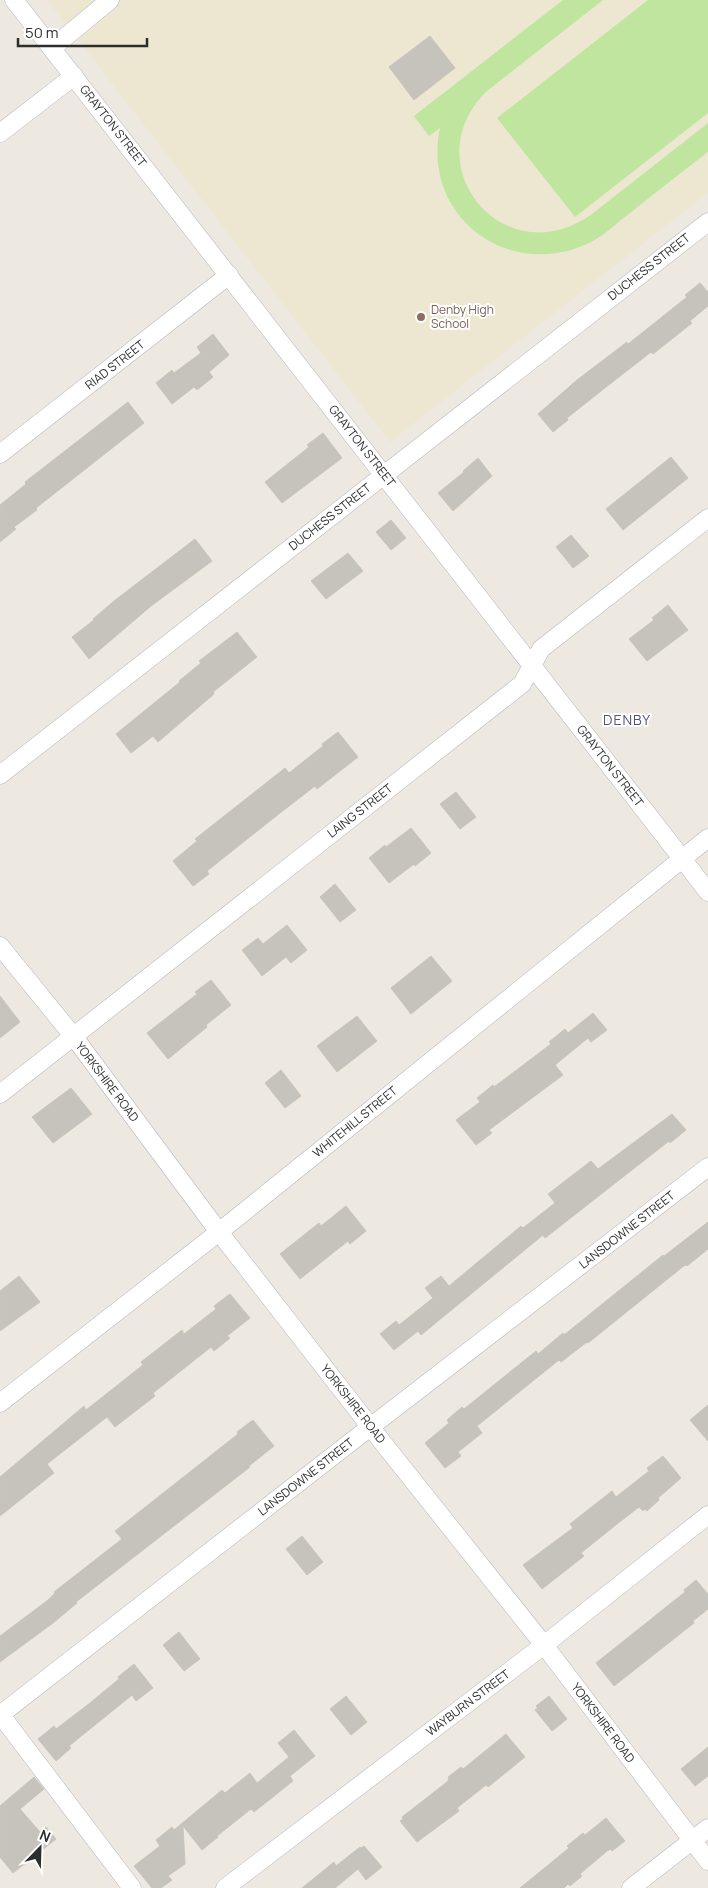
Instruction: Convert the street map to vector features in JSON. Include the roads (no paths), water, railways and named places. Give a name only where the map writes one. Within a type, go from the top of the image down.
[{"type":"street","name":"GRAYTON STREET","points":[[14,0],[708,892]]},
{"type":"street","points":[[52,48],[110,0]]},
{"type":"street","points":[[0,133],[74,76]]},
{"type":"street","name":"DUCHESS STREET","points":[[0,775],[708,222]]},
{"type":"street","name":"RIAD STREET","points":[[0,454],[229,275]]},
{"type":"street","name":"LAING STREET","points":[[0,1094],[74,1038],[522,684],[541,649],[708,518]]},
{"type":"street","name":"WHITEHILL STREET","points":[[0,1403],[219,1232],[708,838]]},
{"type":"street","name":"YORKSHIRE ROAD","points":[[0,946],[74,1038],[219,1232],[370,1427],[544,1645],[708,1861]]},
{"type":"street","name":"LANSDOWNE STREET","points":[[0,1715],[708,1167]]},
{"type":"street","name":"WAYBURN STREET","points":[[225,1888],[544,1645],[708,1515]]},
{"type":"street","points":[[0,1715],[132,1888]]},
{"type":"street","points":[[631,1888],[708,1828]]},
{"type":"place","name":"Denby High School","points":[[421,317]]},
{"type":"district","name":"DENBY","points":[[627,720]]}]
